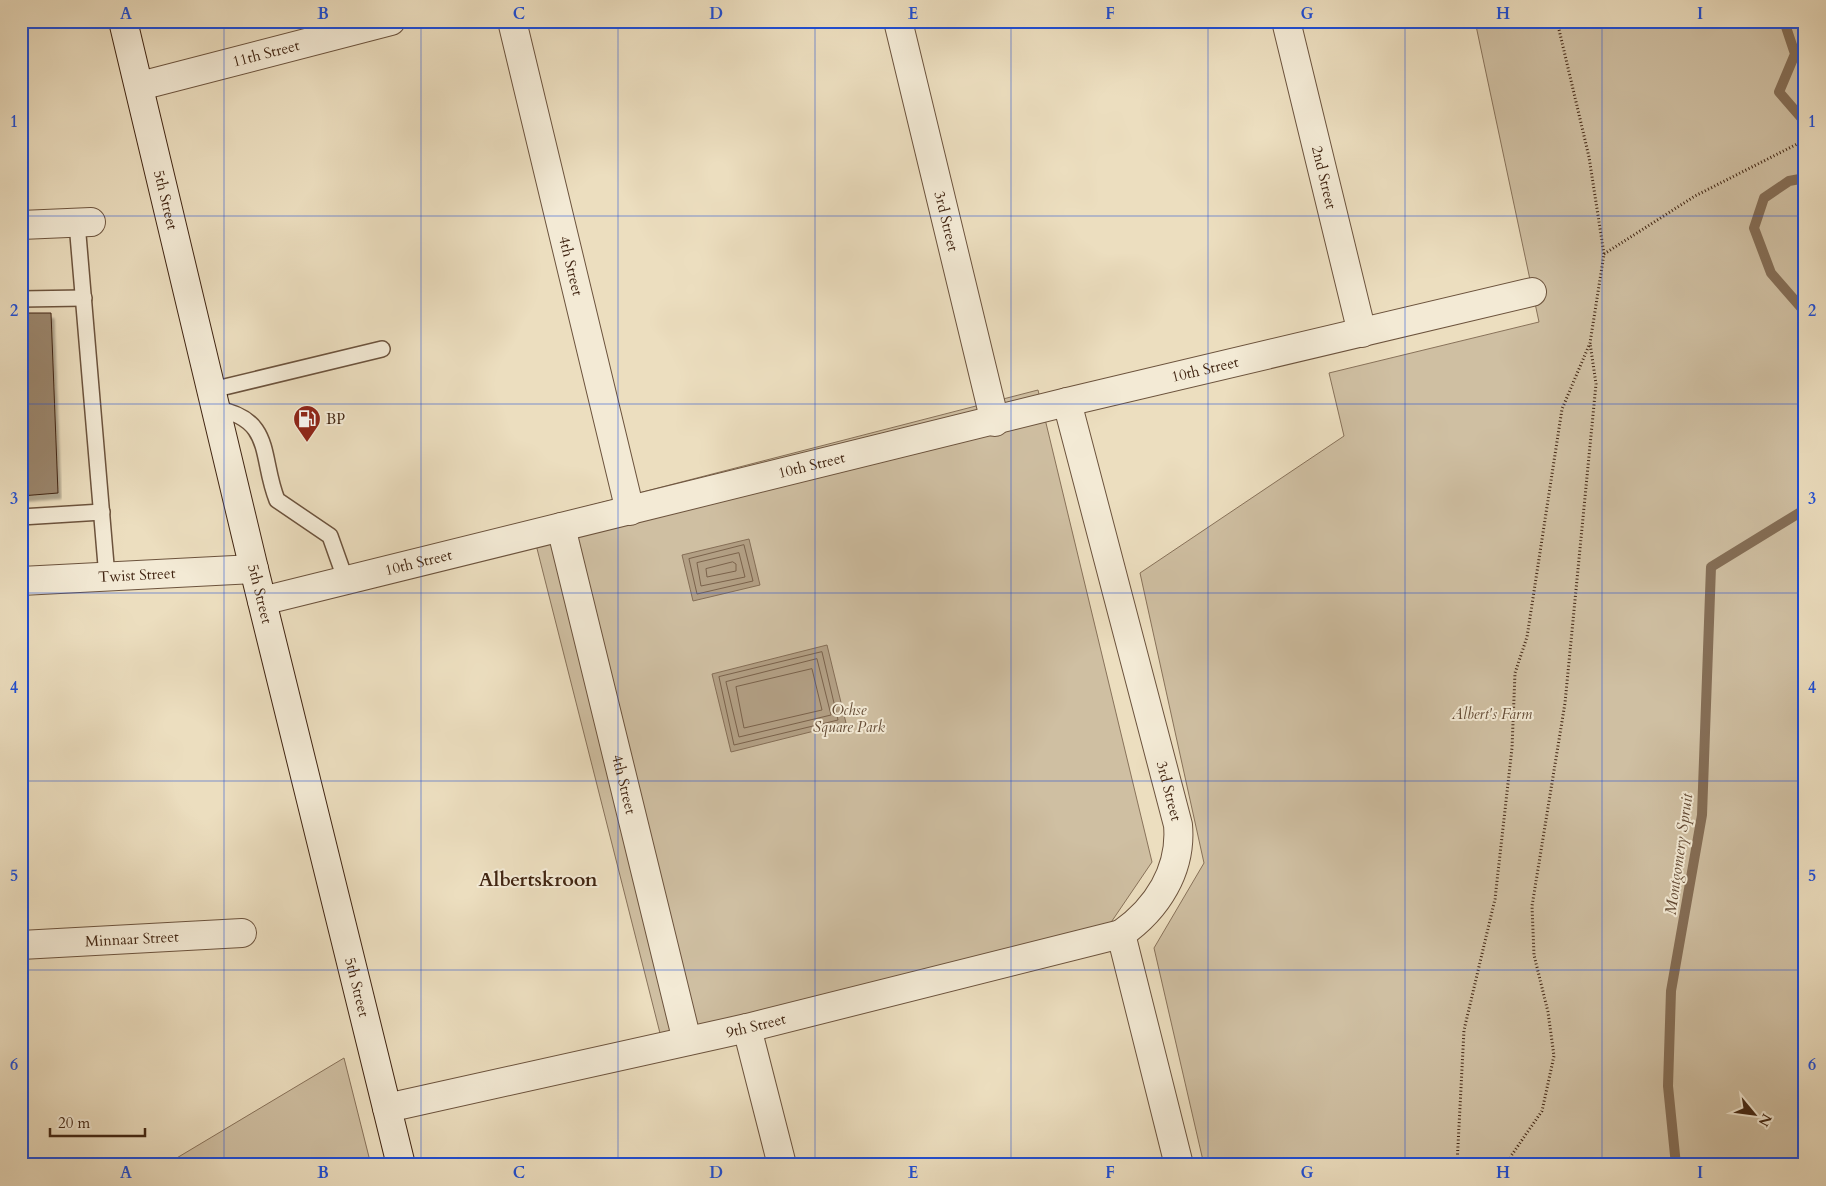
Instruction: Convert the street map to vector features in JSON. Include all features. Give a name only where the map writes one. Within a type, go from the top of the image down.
[{"type":"street","name":"5th Street","points":[[123,21],[254,569],[401,1165]]},
{"type":"street","name":"11th Street","points":[[140,86],[391,21]]},
{"type":"street","name":"4th Street","points":[[512,21],[630,511]]},
{"type":"street","name":"3rd Street","points":[[898,21],[995,422]]},
{"type":"street","name":"2nd Street","points":[[1286,21],[1362,333]]},
{"type":"street","points":[[21,225],[84,223]]},
{"type":"street","name":"10th Street","points":[[262,601],[995,422],[1068,402],[1532,292]]},
{"type":"street","name":"3rd Street","points":[[1068,402],[1178,825],[1180,844],[1173,872],[1142,920],[1121,934]]},
{"type":"street","name":"4th Street","points":[[562,527],[687,1041]]},
{"type":"street","name":"Twist Street","points":[[21,581],[254,569]]},
{"type":"street","name":"Minnaar Street","points":[[21,945],[242,933]]},
{"type":"street","points":[[1121,934],[1179,1165]]},
{"type":"street","name":"9th Street","points":[[387,1108],[747,1028],[1121,934]]},
{"type":"street","points":[[747,1028],[782,1165]]},
{"type":"lane","points":[[84,223],[84,298],[107,577]]},
{"type":"lane","points":[[21,299],[84,298]]},
{"type":"lane","points":[[214,399],[382,349]]},
{"type":"lane","points":[[214,399],[246,418],[254,428],[265,452],[278,500],[330,536],[346,581]]},
{"type":"lane","points":[[21,517],[102,512]]},
{"type":"path","points":[[1457,1165],[1464,1030],[1494,899],[1512,748],[1514,673],[1526,637],[1562,409],[1590,343],[1604,254],[1588,157],[1557,21]]},
{"type":"path","points":[[1604,254],[1695,196],[1757,162],[1805,140]]},
{"type":"path","points":[[1509,1165],[1511,1156],[1542,1111],[1554,1056],[1548,1012],[1534,955],[1532,906],[1566,703],[1596,384],[1590,343]]},
{"type":"green space","name":"Albert's Farm","points":[[1475,21],[1805,21],[1805,1165],[1204,1165],[1154,948],[1204,863],[1140,573],[1344,436],[1329,373],[1539,322]]},
{"type":"green space","name":"Ochse Square Park","points":[[1038,390],[1152,862],[1097,943],[662,1041],[530,521]]},
{"type":"green space","points":[[344,1058],[371,1165],[165,1165]]},
{"type":"water","points":[[749,539],[760,585],[693,601],[682,555]]},
{"type":"water","points":[[827,645],[846,723],[731,752],[712,674]]},
{"type":"building","points":[[21,313],[51,313],[58,493],[21,496]]},
{"type":"waterway","name":"Montgomery Spruit","points":[[1784,21],[1795,54],[1779,92],[1805,122]]},
{"type":"waterway","name":"Montgomery Spruit","points":[[1805,178],[1789,181],[1764,198],[1754,228],[1771,273],[1805,312]]},
{"type":"waterway","name":"Montgomery Spruit","points":[[1676,1165],[1668,1086],[1671,991],[1702,815],[1711,567],[1804,510],[1805,506]]},
{"type":"place","name":"BP","points":[[307,443]]},
{"type":"district","name":"Albertskroon","points":[[538,879]]}]
